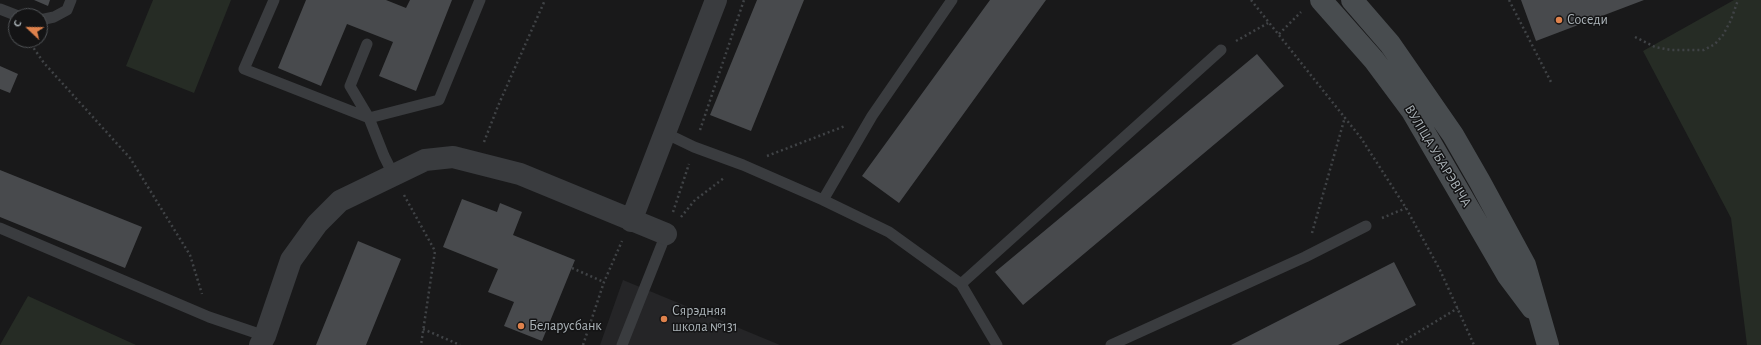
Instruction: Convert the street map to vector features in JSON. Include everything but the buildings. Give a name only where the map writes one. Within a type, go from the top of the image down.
[{"type":"main road","name":"ВУЛІЦА УБАРЭВІЧА","points":[[1352,0],[1390,44],[1453,135],[1525,265],[1548,345]]},
{"type":"main road","name":"ВУЛІЦА УБАРЭВІЧА","points":[[1314,4],[1374,60],[1412,111],[1508,276],[1542,322]]},
{"type":"street","points":[[631,221],[716,0]]},
{"type":"street","points":[[262,341],[291,260],[317,224],[340,202],[425,160],[453,157],[520,174],[631,221],[666,234]]},
{"type":"lane","points":[[48,18],[54,17],[67,10],[71,0]]},
{"type":"lane","points":[[274,0],[244,69],[369,118],[439,100],[480,0]]},
{"type":"lane","points":[[823,200],[872,116],[952,0]]},
{"type":"lane","points":[[367,44],[350,86],[369,118],[384,156],[394,176]]},
{"type":"lane","points":[[962,284],[1221,50]]},
{"type":"lane","points":[[665,133],[694,147],[743,165],[823,200],[889,232],[962,284],[996,345]]},
{"type":"lane","points":[[1111,345],[1305,257],[1366,226]]},
{"type":"lane","points":[[0,228],[262,341]]},
{"type":"lane","points":[[622,345],[666,234]]},
{"type":"path","points":[[476,163],[498,106],[545,0]]},
{"type":"path","points":[[666,234],[744,0]]},
{"type":"path","points":[[1251,0],[1268,23],[1279,34],[1345,116],[1361,138],[1406,208],[1440,270],[1474,345]]},
{"type":"path","points":[[1509,0],[1551,82]]},
{"type":"path","points":[[1635,37],[1654,47],[1671,50],[1704,50],[1715,44],[1723,35],[1731,20],[1738,0]]},
{"type":"path","points":[[1279,34],[1314,4]]},
{"type":"path","points":[[1221,50],[1268,23]]},
{"type":"path","points":[[34,48],[44,63],[130,158],[190,255],[208,317]]},
{"type":"path","points":[[1305,257],[1345,116]]},
{"type":"path","points":[[394,176],[435,251],[421,345]]},
{"type":"path","points":[[1366,226],[1406,208]]},
{"type":"path","points":[[583,345],[604,282],[631,221]]},
{"type":"path","points":[[572,268],[604,282]]},
{"type":"path","points":[[1397,345],[1458,308]]},
{"type":"path","points":[[423,329],[460,345]]},
{"type":"shaded area","points":[[153,0],[231,0],[194,93],[126,66]]},
{"type":"shaded area","points":[[1734,0],[1761,0],[1761,345],[1747,345],[1731,218],[1643,51]]},
{"type":"shaded area","name":"Сярэдняя школа №131","points":[[623,280],[780,345],[600,345]]},
{"type":"shaded area","points":[[28,296],[136,345],[0,345]]},
{"type":"place","name":"Соседи","points":[[1559,20]]},
{"type":"place","name":"Сярэдняя школа №131","points":[[664,319]]},
{"type":"place","name":"Беларусбанк","points":[[521,326]]}]
